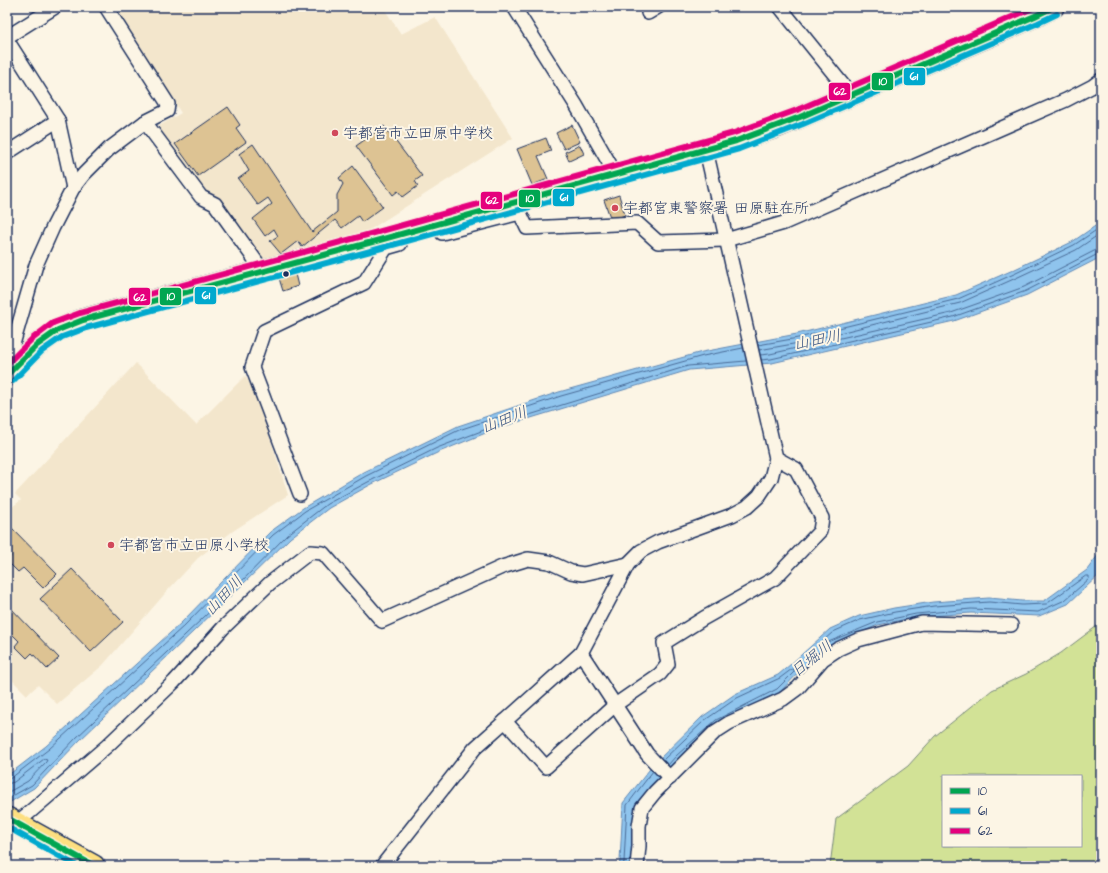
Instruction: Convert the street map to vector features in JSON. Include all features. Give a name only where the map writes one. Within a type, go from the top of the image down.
[{"type":"main road","points":[[7,375],[37,345],[58,330],[83,320],[706,150],[778,126],[1053,7]]},
{"type":"main road","points":[[11,820],[94,866]]},
{"type":"street","points":[[7,37],[55,7]]},
{"type":"street","points":[[7,365],[36,265],[52,227],[73,188],[84,174],[109,149],[145,122],[167,111],[168,104],[106,7]]},
{"type":"street","points":[[514,7],[576,105],[616,175]]},
{"type":"street","points":[[780,7],[851,95]]},
{"type":"street","points":[[7,40],[58,120],[73,188]]},
{"type":"street","points":[[300,494],[252,367],[264,331],[364,283],[386,248],[520,213],[527,228],[636,223],[658,242],[726,240],[784,223],[1066,100],[1093,86],[1101,80]]},
{"type":"street","points":[[7,153],[58,120]]},
{"type":"street","points":[[145,122],[200,196],[215,204],[263,271]]},
{"type":"street","points":[[382,866],[475,748],[581,653],[628,564],[641,551],[658,542],[732,515],[747,507],[759,496],[771,478],[776,458],[706,150]]},
{"type":"street","points":[[505,721],[546,767],[615,705],[660,674],[668,664],[664,643],[704,618],[775,578],[820,531],[822,518],[796,469],[776,458]]},
{"type":"street","points":[[11,820],[107,746],[174,682],[223,628],[254,598],[270,583],[310,552],[323,553],[382,622],[502,567],[528,559],[549,562],[571,572],[583,574],[628,564]]},
{"type":"street","points":[[638,866],[639,826],[642,808],[655,792],[715,732],[729,723],[783,699],[798,688],[823,659],[838,648],[858,640],[922,623],[1011,625]]},
{"type":"street","points":[[581,653],[647,754],[670,778]]},
{"type":"shaded area","name":"宇都宮市立田原中学校","points":[[114,7],[383,7],[401,34],[435,17],[513,138],[360,236],[261,265],[203,192],[156,128],[181,113]]},
{"type":"shaded area","name":"宇都宮市立田原小学校","points":[[136,363],[196,425],[245,376],[256,392],[288,495],[233,531],[198,558],[103,665],[57,704],[38,685],[27,695],[7,675],[7,511],[21,500],[15,494]]},
{"type":"green space","points":[[1101,623],[1101,866],[830,866],[836,819],[908,766],[935,736],[992,690],[1026,674],[1061,653]]},
{"type":"water","name":"山田川","points":[[1101,222],[1101,257],[1027,295],[954,321],[772,363],[689,370],[498,428],[439,452],[370,485],[329,508],[290,538],[79,741],[34,788],[7,804],[7,776],[46,746],[181,623],[270,532],[303,508],[364,472],[458,426],[559,392],[702,352],[797,334],[956,295],[1072,242]]},
{"type":"water","name":"日堀川","points":[[1101,551],[1101,573],[1068,604],[1039,616],[971,613],[916,617],[878,625],[827,647],[802,669],[780,692],[718,723],[679,759],[649,792],[634,866],[619,866],[623,803],[653,765],[702,717],[735,694],[778,675],[830,629],[859,616],[894,608],[933,602],[989,598],[1044,601],[1087,570]]},
{"type":"building","points":[[228,107],[240,125],[236,128],[246,142],[198,176],[175,144]]},
{"type":"building","points":[[572,125],[580,142],[564,149],[556,133]]},
{"type":"building","points":[[384,126],[422,176],[415,181],[418,186],[403,197],[398,191],[393,195],[356,146]]},
{"type":"building","points":[[546,138],[551,151],[538,156],[548,179],[532,185],[517,149]]},
{"type":"building","points":[[253,144],[312,232],[337,212],[337,195],[343,184],[339,178],[353,166],[383,207],[362,222],[358,216],[342,228],[335,220],[302,247],[298,241],[281,254],[270,241],[278,236],[274,229],[265,236],[253,219],[272,204],[268,198],[258,205],[238,179],[249,171],[239,154]]},
{"type":"building","points":[[580,145],[584,154],[569,161],[565,152]]},
{"type":"building","name":"宇都宮東警察署 田原駐在所","points":[[619,195],[625,215],[611,220],[604,200]]},
{"type":"building","points":[[294,270],[298,286],[283,291],[278,275]]},
{"type":"building","points":[[7,523],[57,574],[43,588],[23,568],[18,572],[7,561],[11,556],[7,551]]},
{"type":"building","points":[[72,569],[123,622],[91,652],[40,599]]},
{"type":"building","points":[[7,604],[59,658],[47,669],[32,653],[27,658],[15,646],[19,641],[7,629]]},
{"type":"transit line","name":"62","points":[[7,364],[32,339],[53,323],[80,313],[734,133],[797,110],[1035,7]]},
{"type":"transit line","name":"10","points":[[7,375],[37,345],[58,330],[83,320],[376,241],[736,141],[800,117],[1053,7]]},
{"type":"transit line","name":"61","points":[[13,381],[42,351],[62,337],[86,328],[739,149],[803,124],[1057,14]]},
{"type":"transit line","name":"10","points":[[7,818],[94,866]]},
{"type":"transit line","name":"61","points":[[7,827],[77,866]]},
{"type":"place","name":"宇都宮市立田原中学校","points":[[335,133]]},
{"type":"place","name":"宇都宮東警察署 田原駐在所","points":[[615,208]]},
{"type":"place","name":"宇都宮市立田原小学校","points":[[111,545]]}]
